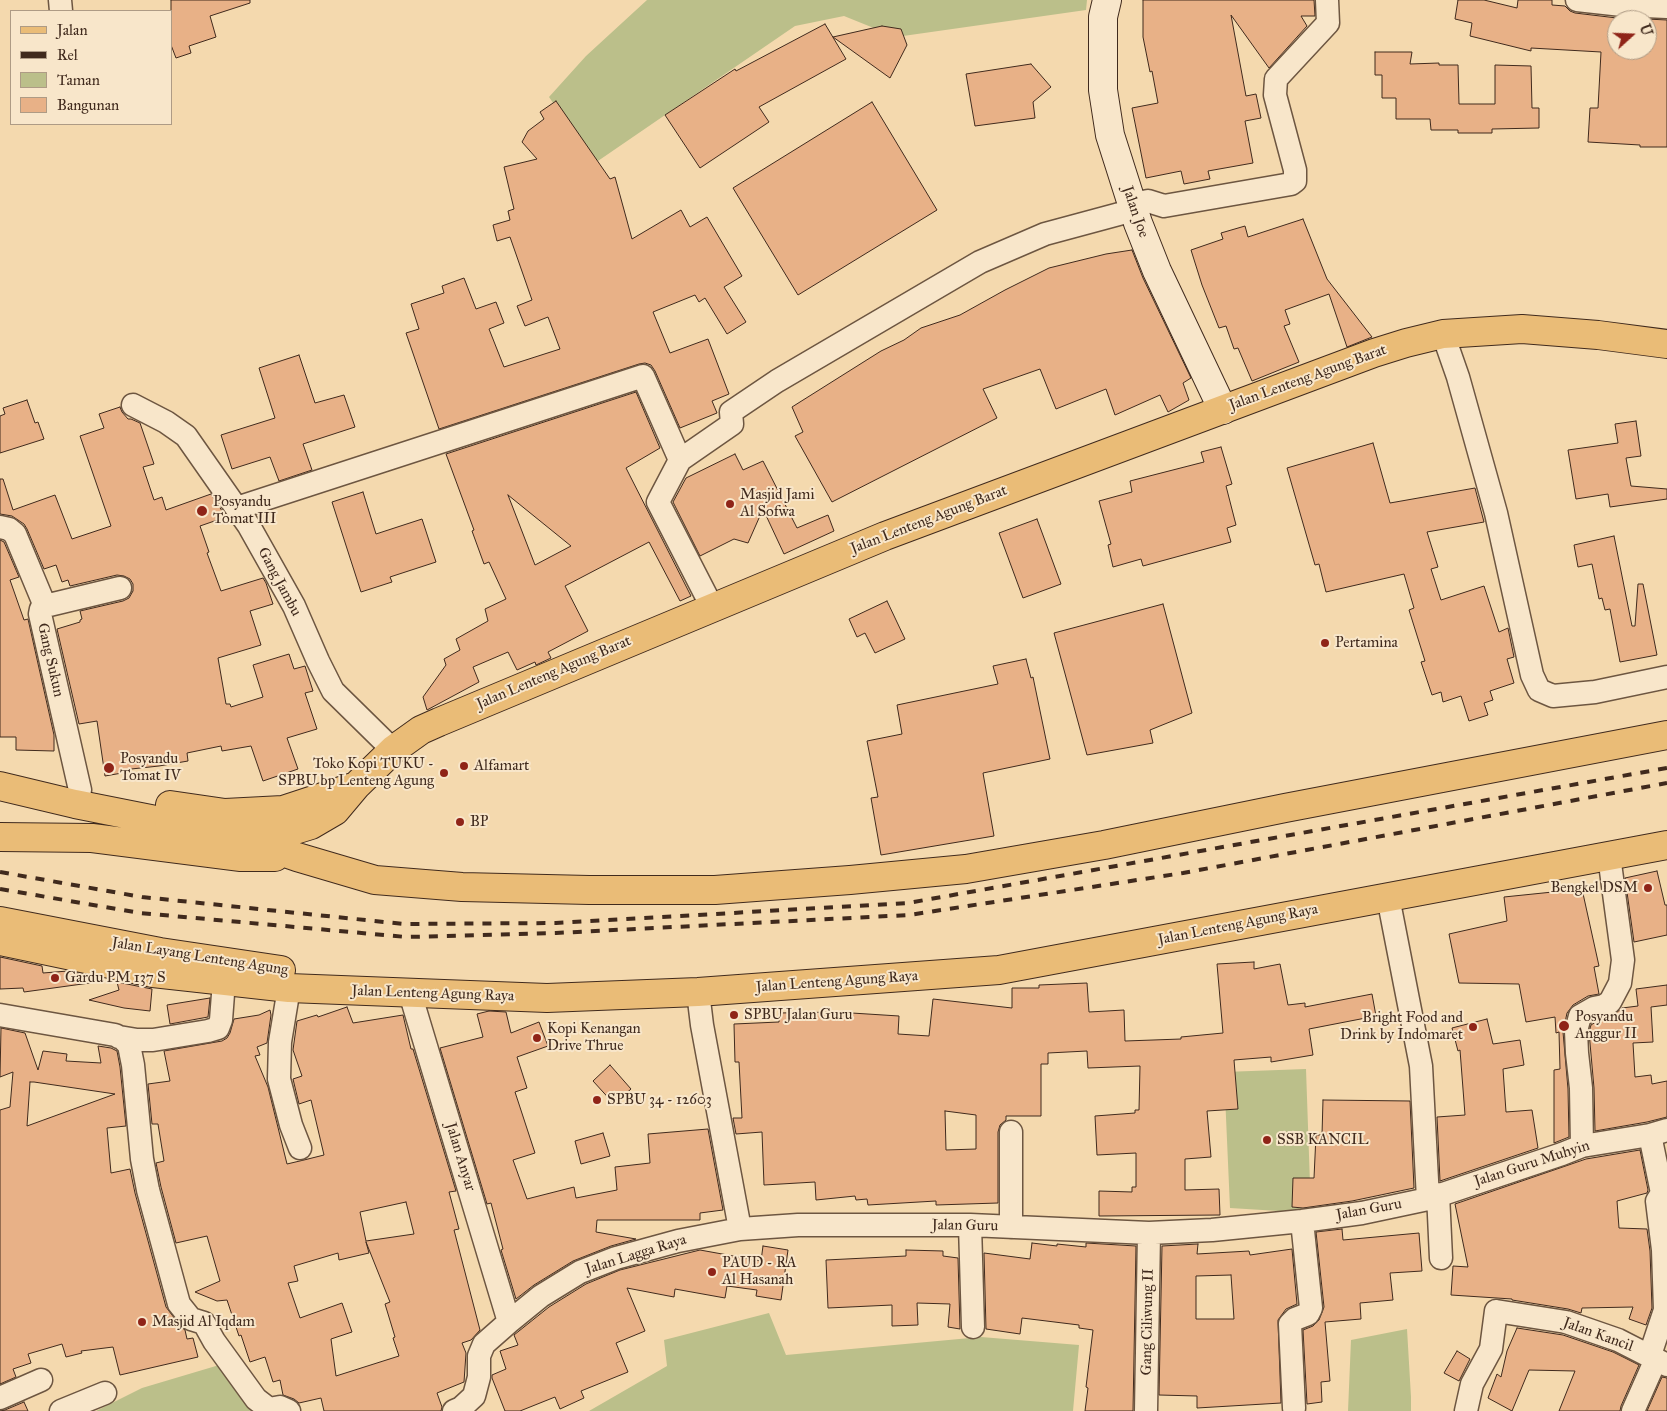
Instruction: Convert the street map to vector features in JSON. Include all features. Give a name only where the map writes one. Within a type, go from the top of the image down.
[{"type":"main road","name":"Jalan Lenteng Agung Barat","points":[[236,836],[285,832],[311,825],[335,811],[388,746],[439,722],[885,536],[1374,354],[1443,334],[1522,329],[1667,344]]},
{"type":"main road","points":[[0,786],[75,804],[236,836],[297,857],[375,880],[462,887],[715,890],[966,869],[1104,845],[1294,806],[1667,735]]},
{"type":"main road","points":[[0,771],[85,792],[225,813],[283,810],[356,786]]},
{"type":"main road","points":[[0,837],[92,838],[241,857],[297,857]]},
{"type":"main road","name":"Jalan Lenteng Agung Raya","points":[[405,993],[547,998],[698,992],[999,970],[1667,845]]},
{"type":"main road","name":"Jalan Layang Lenteng Agung","points":[[0,921],[283,978],[405,993]]},
{"type":"main road","points":[[0,941],[153,973],[224,981],[283,978]]},
{"type":"street","name":"Jalan Joe","points":[[1107,0],[1104,17],[1103,90],[1110,135],[1135,212],[1157,271],[1223,410]]},
{"type":"street","points":[[712,607],[658,502],[679,462],[732,424],[731,412],[777,381],[980,262],[1045,234],[1135,212],[1148,201],[1164,206],[1291,184],[1294,181],[1296,170],[1275,95],[1276,79],[1328,23],[1326,0]]},
{"type":"street","points":[[1577,0],[1667,7]]},
{"type":"street","points":[[1443,334],[1458,377],[1496,513],[1532,675],[1539,690],[1553,696],[1595,692],[1667,678]]},
{"type":"street","points":[[237,508],[643,376],[679,462]]},
{"type":"street","name":"Gang Jambu","points":[[133,405],[166,422],[186,436],[237,508],[294,606],[318,661],[334,691],[388,746]]},
{"type":"street","points":[[0,527],[9,529],[15,534],[45,606]]},
{"type":"street","name":"Gang Sukun","points":[[85,792],[40,614],[41,609],[45,606],[120,588]]},
{"type":"street","points":[[1582,1146],[1581,1088],[1576,1031],[1580,1016],[1610,1002],[1620,983],[1623,960],[1609,856]]},
{"type":"street","points":[[1388,897],[1422,1066],[1433,1196],[1441,1258]]},
{"type":"street","points":[[283,978],[279,1079],[291,1125],[300,1148]]},
{"type":"street","points":[[0,1015],[137,1040],[153,1040],[218,1028],[221,1020],[224,981]]},
{"type":"street","points":[[698,992],[702,1025],[740,1228]]},
{"type":"street","name":"Jalan Anyar","points":[[405,993],[509,1322]]},
{"type":"street","points":[[119,1037],[129,1045],[132,1054],[142,1159],[148,1190],[179,1304],[191,1319],[204,1323],[214,1341],[256,1400],[268,1409],[280,1407],[289,1411]]},
{"type":"street","points":[[1011,1132],[1011,1227]]},
{"type":"street","points":[[1632,1411],[1658,1359],[1665,1310],[1657,1201],[1662,1193],[1658,1132]]},
{"type":"street","name":"Jalan Guru Muhyin","points":[[1433,1196],[1582,1146],[1658,1132]]},
{"type":"street","name":"Jalan Guru","points":[[740,1228],[798,1225],[970,1225],[1149,1233],[1212,1230],[1302,1221],[1362,1213],[1433,1196]]},
{"type":"street","points":[[1294,1408],[1290,1324],[1295,1319],[1308,1314],[1312,1308],[1302,1221]]},
{"type":"street","points":[[970,1225],[973,1328]]},
{"type":"street","name":"Jalan Lagga Raya","points":[[454,1411],[461,1408],[474,1396],[479,1377],[479,1356],[484,1344],[541,1296],[580,1272],[616,1258],[678,1241],[740,1228]]},
{"type":"street","name":"Gang Ciliwung II","points":[[1146,1411],[1149,1233]]},
{"type":"street","name":"Jalan Kancil","points":[[1466,1411],[1472,1384],[1491,1349],[1496,1311],[1566,1322],[1618,1340],[1658,1359]]},
{"type":"street","points":[[0,1398],[41,1380]]},
{"type":"street","points":[[61,1411],[105,1393]]},
{"type":"green space","points":[[647,0],[1087,0],[1086,10],[896,37],[844,16],[795,26],[595,163],[549,97],[586,56]]},
{"type":"green space","name":"SSB KANCIL","points":[[1306,1069],[1311,1213],[1230,1208],[1224,1072]]},
{"type":"green space","points":[[769,1313],[786,1355],[981,1337],[1079,1345],[1073,1411],[589,1411],[667,1366],[664,1340]]},
{"type":"green space","points":[[1407,1329],[1411,1411],[1348,1411],[1351,1340]]},
{"type":"green space","points":[[236,1360],[254,1411],[96,1411],[142,1388]]},
{"type":"building","points":[[171,0],[250,0],[250,3],[210,16],[216,37],[189,46],[191,53],[176,58],[172,48]]},
{"type":"building","points":[[1143,0],[1314,0],[1315,16],[1301,16],[1307,26],[1269,68],[1231,15],[1246,96],[1256,94],[1261,118],[1245,121],[1253,163],[1208,171],[1210,179],[1184,184],[1181,171],[1146,178],[1132,108],[1158,103],[1143,37]]},
{"type":"building","points":[[1458,0],[1484,0],[1517,8],[1518,0],[1552,0],[1552,5],[1565,6],[1575,13],[1607,17],[1607,60],[1657,60],[1657,20],[1667,20],[1667,147],[1640,147],[1640,145],[1588,142],[1590,108],[1598,108],[1601,52],[1531,48],[1531,51],[1470,36],[1472,23],[1455,19]]},
{"type":"building","points":[[825,24],[846,59],[759,107],[769,122],[700,168],[665,115],[735,69],[736,71]]},
{"type":"building","points":[[882,26],[901,29],[907,45],[890,78],[833,37]]},
{"type":"building","points":[[1375,52],[1412,52],[1410,64],[1439,63],[1439,65],[1458,65],[1459,104],[1495,104],[1495,65],[1531,66],[1532,108],[1539,108],[1539,128],[1492,129],[1492,133],[1458,133],[1458,130],[1431,130],[1430,119],[1396,119],[1396,98],[1382,98],[1382,75],[1375,75]]},
{"type":"building","points":[[1031,64],[1051,87],[1033,102],[1035,118],[975,126],[966,74]]},
{"type":"building","points":[[556,101],[610,179],[615,177],[632,239],[681,210],[690,227],[707,217],[742,276],[724,287],[746,322],[727,334],[705,298],[699,302],[695,295],[653,312],[670,353],[708,339],[729,394],[712,401],[717,413],[680,428],[655,371],[651,365],[645,363],[439,429],[406,333],[419,329],[411,304],[444,293],[442,286],[464,278],[476,309],[496,302],[504,323],[489,329],[504,367],[560,349],[548,317],[525,326],[517,306],[532,300],[510,237],[497,241],[493,225],[510,220],[508,211],[514,209],[504,167],[537,159],[522,142],[528,131],[544,119],[540,112]]},
{"type":"building","points":[[872,102],[937,210],[798,295],[733,188]]},
{"type":"building","points":[[1303,219],[1327,279],[1372,337],[1347,347],[1329,294],[1285,310],[1290,324],[1284,326],[1299,362],[1252,381],[1238,348],[1234,349],[1226,326],[1219,328],[1191,250],[1223,239],[1221,233],[1245,226],[1248,237]]},
{"type":"building","points":[[1132,250],[1143,278],[1191,378],[1183,383],[1189,400],[1168,412],[1160,395],[1115,415],[1106,389],[1056,409],[1040,369],[983,389],[997,418],[832,502],[795,436],[803,432],[792,407],[921,328],[960,315],[1049,268],[1106,254]]},
{"type":"building","points":[[299,355],[315,403],[344,395],[355,427],[303,444],[312,470],[279,481],[270,457],[232,469],[221,435],[275,418],[259,368]]},
{"type":"building","points":[[636,392],[660,448],[626,468],[691,596],[680,601],[649,542],[565,586],[588,631],[548,652],[551,658],[536,665],[535,662],[517,670],[508,652],[473,667],[479,682],[427,710],[423,697],[446,665],[444,659],[460,650],[456,639],[488,621],[485,609],[506,599],[489,562],[484,564],[472,531],[474,530],[446,454]],"holes":[[[508,495],[571,546],[535,565]]]},
{"type":"building","points":[[27,400],[35,423],[38,422],[44,439],[0,453],[0,416],[5,414],[3,408]]},
{"type":"building","points":[[120,407],[128,419],[140,423],[154,464],[143,467],[154,500],[162,497],[166,510],[211,494],[226,517],[200,526],[209,552],[207,553],[221,591],[263,578],[266,583],[273,604],[250,611],[261,645],[218,658],[226,704],[230,704],[231,707],[263,697],[253,665],[289,654],[294,669],[305,666],[313,691],[305,693],[317,729],[287,738],[298,769],[263,781],[251,746],[222,751],[221,746],[187,753],[188,761],[122,770],[122,773],[105,776],[97,721],[79,724],[57,629],[80,622],[82,619],[80,611],[129,598],[133,591],[133,584],[130,579],[117,575],[70,586],[68,580],[62,582],[56,565],[44,569],[24,524],[12,516],[0,514],[0,479],[3,479],[13,510],[55,495],[72,539],[111,526],[80,436],[104,428],[99,414]]},
{"type":"building","points":[[1636,421],[1641,456],[1626,458],[1631,486],[1667,489],[1667,499],[1610,507],[1608,494],[1576,499],[1568,450],[1618,443],[1615,424]]},
{"type":"building","points":[[1373,443],[1390,503],[1475,488],[1484,522],[1427,532],[1438,567],[1431,569],[1441,600],[1484,586],[1499,632],[1508,628],[1514,657],[1507,659],[1514,683],[1490,691],[1493,700],[1484,703],[1488,715],[1469,721],[1461,696],[1443,702],[1441,692],[1432,695],[1421,662],[1425,661],[1409,610],[1414,608],[1404,574],[1326,592],[1319,564],[1315,565],[1287,468]]},
{"type":"building","points":[[1221,447],[1232,484],[1226,486],[1236,525],[1227,528],[1231,542],[1143,566],[1141,559],[1113,567],[1108,545],[1111,544],[1099,501],[1132,492],[1130,481],[1204,462],[1201,452]]},
{"type":"building","name":"Masjid Jami Al Sofwa","points":[[735,454],[743,470],[763,461],[797,528],[828,515],[834,531],[784,554],[763,509],[748,543],[734,539],[700,556],[673,502],[686,478]]},
{"type":"building","points":[[363,492],[376,534],[422,519],[436,562],[390,577],[392,582],[361,592],[332,502]]},
{"type":"building","points":[[1037,519],[1061,584],[1023,598],[999,533]]},
{"type":"building","points":[[1614,536],[1632,626],[1635,626],[1638,584],[1643,584],[1657,655],[1620,662],[1610,609],[1605,610],[1602,598],[1599,599],[1592,564],[1578,567],[1574,545]]},
{"type":"building","points":[[0,540],[4,542],[19,577],[10,580],[24,620],[28,619],[54,735],[54,751],[16,750],[16,737],[0,737]]},
{"type":"building","points":[[887,601],[905,639],[875,653],[865,633],[857,637],[849,619]]},
{"type":"building","points":[[1163,604],[1192,713],[1150,730],[1153,743],[1087,755],[1054,633]]},
{"type":"building","points":[[1026,659],[1031,678],[1033,677],[1050,759],[983,773],[994,836],[881,855],[871,798],[878,797],[867,741],[902,734],[897,705],[998,684],[993,666]]},
{"type":"building","points":[[1657,871],[1665,905],[1667,905],[1667,935],[1634,942],[1625,878]]},
{"type":"building","points":[[1582,889],[1599,966],[1594,967],[1599,994],[1588,996],[1573,1005],[1567,1013],[1563,1032],[1568,1089],[1569,1137],[1554,1143],[1554,1070],[1560,1069],[1559,1032],[1556,1033],[1555,1017],[1526,1022],[1519,984],[1459,983],[1449,934],[1507,921],[1504,897]]},
{"type":"building","points":[[0,957],[42,966],[43,973],[68,971],[97,977],[97,982],[24,992],[23,988],[0,989]]},
{"type":"building","points":[[1254,962],[1254,969],[1280,964],[1288,1005],[1305,1003],[1305,1007],[1372,994],[1376,1016],[1309,1029],[1313,1055],[1271,1062],[1271,1057],[1234,1060],[1238,1109],[1207,1111],[1211,1157],[1185,1159],[1185,1190],[1219,1189],[1220,1215],[1099,1216],[1099,1191],[1132,1192],[1132,1187],[1136,1187],[1136,1153],[1097,1155],[1095,1116],[1135,1113],[1135,1110],[1139,1110],[1140,1066],[1088,1068],[1087,1051],[1048,1053],[1048,1064],[1041,1064],[1041,1116],[1006,1116],[1006,1120],[1000,1125],[998,1132],[998,1203],[936,1205],[936,1201],[868,1205],[867,1199],[856,1200],[855,1196],[816,1200],[815,1182],[764,1185],[762,1132],[736,1134],[733,1118],[742,1118],[739,1062],[735,1062],[734,1024],[779,1022],[779,1013],[836,1012],[899,1016],[898,1034],[929,1036],[933,999],[1012,1008],[1012,988],[1039,988],[1039,985],[1087,983],[1089,1012],[1124,1010],[1125,1041],[1181,1039],[1181,1037],[1223,1033],[1217,964]],"holes":[[[945,1111],[976,1115],[976,1149],[946,1150]]]},
{"type":"building","points":[[117,982],[152,989],[150,1011],[124,1008],[89,1000],[119,990]]},
{"type":"building","points":[[1667,985],[1667,1005],[1651,1007],[1653,1042],[1633,1043],[1635,1077],[1651,1075],[1652,1084],[1667,1081],[1667,1117],[1595,1131],[1594,1088],[1589,1032],[1591,1025],[1599,1020],[1611,1017],[1622,1008],[1638,1006],[1636,989]]},
{"type":"building","points":[[210,998],[208,1017],[170,1024],[167,1005]]},
{"type":"building","points":[[347,1007],[353,1023],[403,1015],[411,1049],[413,1049],[456,1191],[449,1192],[459,1229],[454,1230],[480,1330],[471,1340],[462,1343],[466,1353],[464,1382],[437,1393],[442,1407],[441,1411],[324,1411],[321,1398],[299,1403],[283,1395],[280,1380],[273,1382],[265,1357],[250,1362],[227,1300],[217,1301],[195,1292],[220,1281],[207,1236],[176,1243],[156,1163],[164,1161],[158,1124],[152,1124],[148,1084],[170,1081],[164,1051],[222,1041],[230,1033],[234,1019],[259,1015],[270,1010],[267,1043],[257,1047],[260,1055],[255,1056],[268,1087],[287,1164],[324,1155],[311,1100],[299,1104],[293,1079],[302,1076],[293,1050],[297,1021],[317,1015],[318,1017]],"holes":[[[406,1202],[414,1234],[366,1241],[360,1212]],[[366,1242],[390,1302],[385,1304],[399,1356],[336,1376],[331,1339],[352,1332],[342,1303],[300,1318],[288,1283],[298,1281],[294,1266],[338,1253],[339,1260],[369,1253]]]},
{"type":"building","points":[[489,1011],[506,1012],[511,1033],[539,1022],[548,1046],[517,1057],[527,1088],[515,1092],[535,1153],[513,1160],[527,1199],[574,1187],[576,1198],[617,1190],[615,1167],[650,1163],[648,1134],[708,1129],[723,1210],[700,1213],[700,1220],[597,1220],[596,1232],[636,1239],[611,1246],[573,1261],[534,1285],[516,1299],[501,1250],[503,1249],[491,1203],[487,1204],[440,1048],[483,1037],[477,1014]]},
{"type":"building","points":[[1487,1019],[1493,1044],[1520,1040],[1524,1065],[1503,1069],[1506,1112],[1532,1110],[1538,1148],[1440,1181],[1437,1117],[1465,1115],[1460,1050],[1458,1051],[1452,1028]]},
{"type":"building","points":[[1,1028],[25,1033],[38,1070],[43,1051],[67,1054],[66,1061],[101,1063],[98,1046],[117,1051],[126,1126],[107,1128],[111,1173],[130,1169],[166,1307],[185,1330],[187,1339],[193,1338],[198,1357],[120,1375],[113,1347],[81,1351],[82,1353],[66,1357],[62,1344],[28,1354],[31,1363],[13,1369],[16,1377],[0,1384],[0,1110],[10,1107],[13,1072],[0,1077]],"holes":[[[30,1082],[115,1094],[27,1126]]]},
{"type":"building","points":[[610,1065],[631,1089],[614,1104],[593,1081]]},
{"type":"building","points":[[1323,1100],[1410,1101],[1414,1188],[1352,1201],[1303,1208],[1292,1207],[1293,1178],[1314,1178],[1316,1135],[1322,1135]]},
{"type":"building","points":[[603,1133],[610,1156],[581,1164],[575,1141]]},
{"type":"building","points":[[1640,1150],[1647,1193],[1617,1201],[1619,1228],[1647,1229],[1650,1251],[1652,1308],[1646,1325],[1629,1319],[1633,1307],[1582,1308],[1581,1313],[1512,1299],[1451,1295],[1453,1266],[1468,1267],[1455,1204],[1586,1159]]},
{"type":"building","points":[[1342,1229],[1343,1240],[1419,1233],[1422,1271],[1390,1273],[1393,1300],[1360,1303],[1361,1319],[1325,1322],[1330,1381],[1321,1382],[1322,1402],[1307,1404],[1303,1330],[1313,1326],[1319,1320],[1324,1307],[1316,1232]]},
{"type":"building","points":[[1032,1243],[1086,1247],[1086,1243],[1136,1246],[1133,1411],[1085,1411],[1093,1330],[1079,1328],[1079,1325],[1022,1318],[1020,1334],[986,1329],[984,1253],[1030,1259]]},
{"type":"building","points":[[1198,1244],[1197,1254],[1249,1251],[1250,1255],[1292,1249],[1297,1304],[1286,1309],[1278,1320],[1281,1403],[1197,1408],[1197,1396],[1159,1395],[1162,1246]],"holes":[[[1231,1275],[1234,1319],[1196,1319],[1196,1276]]]},
{"type":"building","points":[[763,1246],[788,1250],[781,1300],[756,1296],[757,1290],[727,1286],[725,1298],[675,1289],[674,1297],[627,1288],[645,1331],[616,1343],[628,1372],[581,1391],[584,1398],[560,1409],[555,1397],[520,1411],[505,1411],[492,1378],[492,1375],[506,1369],[500,1351],[518,1345],[514,1335],[549,1307],[586,1284],[620,1270],[700,1250],[761,1261]]},
{"type":"building","points":[[906,1250],[943,1251],[943,1256],[958,1258],[960,1329],[948,1327],[950,1304],[917,1303],[918,1325],[892,1326],[892,1305],[828,1308],[826,1260],[906,1256]]},
{"type":"building","points":[[1517,1328],[1563,1335],[1613,1352],[1639,1365],[1620,1411],[1559,1411],[1575,1371],[1529,1370],[1512,1411],[1488,1398],[1497,1374],[1501,1377],[1507,1351]]},
{"type":"building","points":[[1457,1351],[1470,1359],[1459,1381],[1444,1373]]},
{"type":"building","points":[[1662,1377],[1667,1378],[1667,1411],[1647,1411]]},
{"type":"building","points":[[24,1402],[28,1411],[0,1411],[5,1410]]},
{"type":"railway","points":[[0,872],[142,897],[404,924],[556,923],[908,903],[1667,768]]},
{"type":"railway","points":[[0,889],[140,913],[406,937],[556,933],[909,915],[1183,873],[1667,783]]},
{"type":"place","name":"Masjid Jami Al Sofwa","points":[[730,504]]},
{"type":"place","name":"Posyandu Tomat III","points":[[202,511]]},
{"type":"place","name":"Pertamina","points":[[1325,643]]},
{"type":"place","name":"Alfamart","points":[[464,766]]},
{"type":"place","name":"Posyandu Tomat IV","points":[[109,768]]},
{"type":"place","name":"Toko Kopi TUKU - SPBU bp Lenteng Agung","points":[[444,773]]},
{"type":"place","name":"BP","points":[[460,822]]},
{"type":"place","name":"Bengkel DSM","points":[[1648,888]]},
{"type":"place","name":"Gardu PM 137 S","points":[[55,978]]},
{"type":"place","name":"SPBU Jalan Guru","points":[[734,1015]]},
{"type":"place","name":"Posyandu Anggur II","points":[[1564,1026]]},
{"type":"place","name":"Bright Food and Drink by Indomaret","points":[[1473,1027]]},
{"type":"place","name":"Kopi Kenangan Drive Thrue","points":[[537,1038]]},
{"type":"place","name":"SPBU 34 - 12603","points":[[597,1100]]},
{"type":"place","name":"SSB KANCIL","points":[[1267,1140]]},
{"type":"place","name":"PAUD - RA Al Hasanah","points":[[712,1272]]},
{"type":"place","name":"Masjid Al Iqdam","points":[[142,1322]]}]
